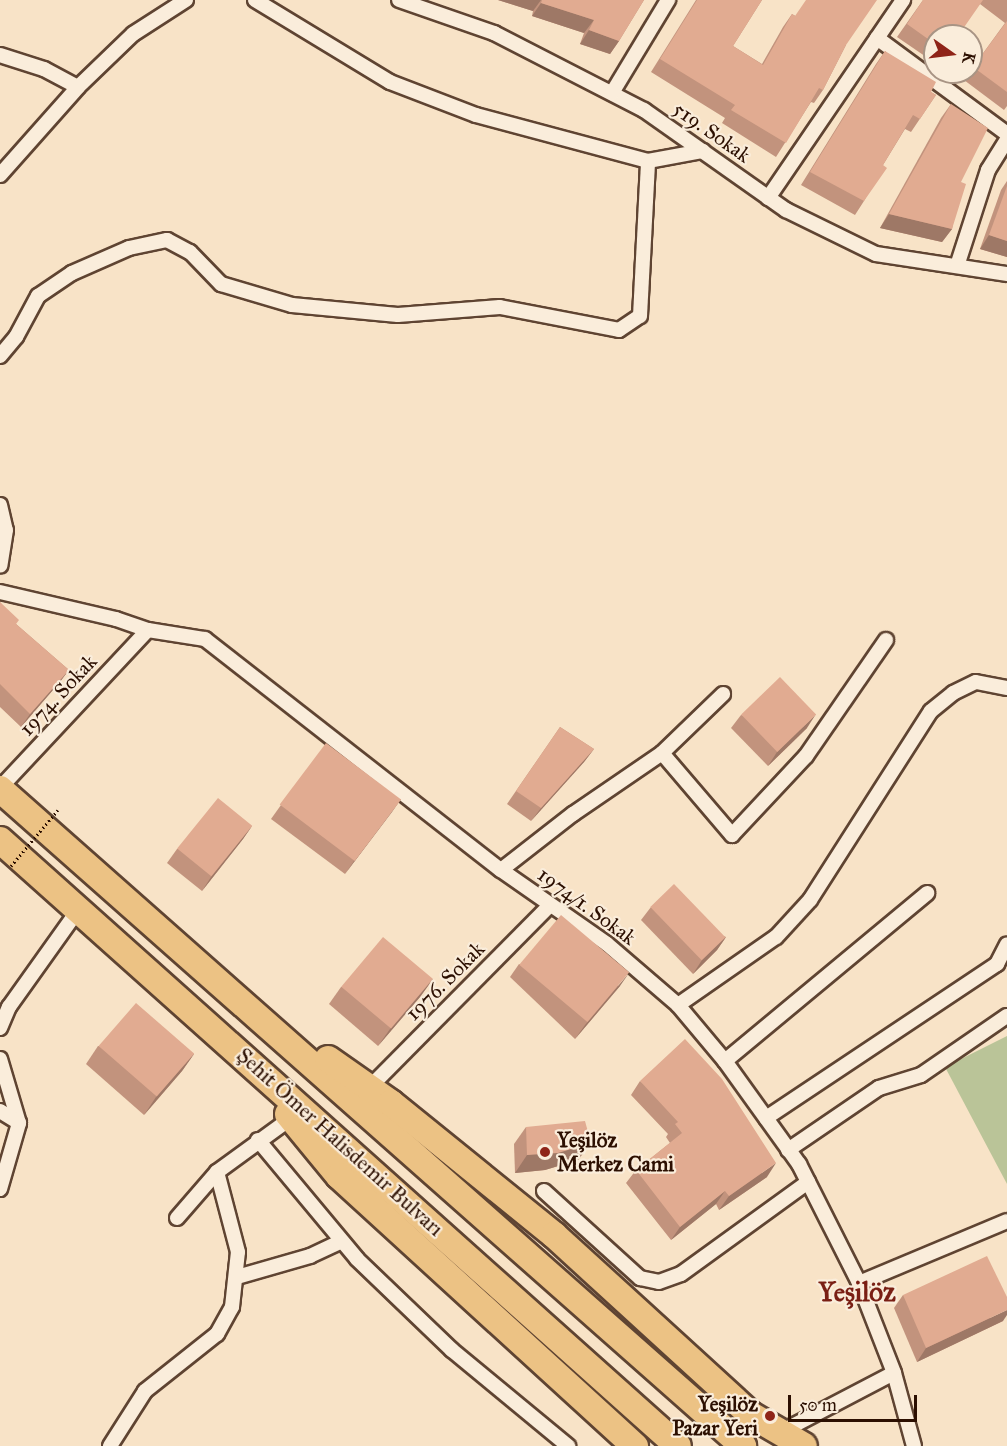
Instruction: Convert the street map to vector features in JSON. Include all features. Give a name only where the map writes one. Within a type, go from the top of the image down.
[{"type":"highway","name":"Şehit Ömer Halisdemir Bulvarı","points":[[0,788],[738,1441]]},
{"type":"highway","name":"Şehit Ömer Halisdemir Bulvarı","points":[[0,840],[231,1044],[678,1446]]},
{"type":"highway","name":"Şehit Ömer Halisdemir Bulvarı","points":[[237,996],[370,1087],[554,1234],[751,1415],[804,1446]]},
{"type":"highway","points":[[231,1044],[339,1176],[635,1446]]},
{"type":"street","points":[[0,175],[78,87],[134,34],[186,0]]},
{"type":"street","points":[[255,0],[390,82],[476,115],[648,161],[703,151]]},
{"type":"street","name":"519. Sokak","points":[[399,0],[494,33],[644,110],[768,198],[876,254],[1007,274]]},
{"type":"street","points":[[612,93],[668,0]]},
{"type":"street","points":[[768,198],[903,0]]},
{"type":"street","points":[[877,38],[1007,134]]},
{"type":"street","points":[[0,55],[44,69],[78,87]]},
{"type":"street","points":[[957,266],[988,170],[1007,139]]},
{"type":"street","points":[[0,356],[16,337],[38,296],[72,273],[129,248],[167,240],[190,252],[221,284],[291,305],[398,315],[500,307],[619,330],[640,316],[648,161]]},
{"type":"street","points":[[0,506],[6,530],[0,566]]},
{"type":"street","points":[[0,592],[116,619],[148,630]]},
{"type":"street","name":"1974/1. Sokak","points":[[148,630],[205,639],[501,870],[606,944],[678,1005],[725,1061],[808,1182],[859,1283],[894,1373],[914,1446]]},
{"type":"street","name":"1974. Sokak","points":[[0,788],[148,630]]},
{"type":"street","points":[[662,753],[732,835],[806,756],[886,640]]},
{"type":"street","points":[[678,1005],[776,937],[810,900],[932,711],[952,693],[976,682],[1007,688]]},
{"type":"street","points":[[501,870],[573,814],[662,753],[723,694]]},
{"type":"street","points":[[725,1061],[927,893]]},
{"type":"street","name":"1976. Sokak","points":[[370,1087],[550,905]]},
{"type":"street","points":[[0,1028],[9,1007],[79,909]]},
{"type":"street","points":[[766,1118],[997,964],[1007,944]]},
{"type":"street","points":[[788,1150],[879,1088],[921,1075],[1007,1016]]},
{"type":"street","points":[[0,1059],[19,1123],[0,1189]]},
{"type":"street","points":[[0,1111],[19,1123]]},
{"type":"street","points":[[177,1218],[217,1172],[291,1118]]},
{"type":"street","points":[[258,1140],[342,1241],[452,1350],[568,1446]]},
{"type":"street","points":[[110,1446],[145,1391],[218,1334],[232,1307],[237,1277],[234,1226],[217,1172]]},
{"type":"street","points":[[544,1191],[640,1278],[659,1282],[681,1274],[808,1182]]},
{"type":"street","points":[[859,1283],[1007,1221]]},
{"type":"street","points":[[237,1277],[310,1256],[342,1241]]},
{"type":"street","points":[[781,1432],[894,1373]]},
{"type":"path","points":[[10,866],[58,810]]},
{"type":"green space","points":[[1007,1036],[1007,1184],[945,1067]]},
{"type":"building","points":[[542,0],[644,0],[619,41],[589,30],[594,20],[541,3]]},
{"type":"building","points":[[697,0],[762,0],[733,46],[763,65],[792,14],[795,16],[806,0],[877,0],[846,45],[823,90],[819,88],[786,143],[731,110],[735,105],[660,59]]},
{"type":"building","points":[[923,0],[983,0],[966,24],[923,24],[923,35],[907,24]]},
{"type":"building","points":[[1007,21],[1007,92],[983,74],[983,53]]},
{"type":"building","points":[[885,51],[923,74],[923,84],[935,84],[931,92],[936,95],[920,119],[913,115],[883,165],[887,168],[864,201],[810,172]]},
{"type":"building","points":[[951,104],[988,128],[961,182],[966,184],[952,229],[889,214]]},
{"type":"building","points":[[1007,186],[1007,241],[989,235]]},
{"type":"building","points":[[0,602],[19,620],[16,624],[69,670],[30,714],[0,684]]},
{"type":"building","points":[[780,677],[816,714],[777,752],[741,715]]},
{"type":"building","points":[[560,727],[594,749],[541,808],[516,791]]},
{"type":"building","points":[[326,743],[401,800],[355,861],[280,804]]},
{"type":"building","points":[[218,798],[252,826],[211,876],[177,849]]},
{"type":"building","points":[[674,884],[725,937],[702,960],[650,907]]},
{"type":"building","points":[[561,915],[629,972],[587,1022],[519,965]]},
{"type":"building","points":[[383,937],[433,979],[391,1029],[341,987]]},
{"type":"building","points":[[136,1003],[194,1054],[157,1097],[99,1046]]},
{"type":"building","points":[[685,1039],[722,1079],[776,1163],[729,1196],[725,1191],[680,1227],[636,1170],[682,1133],[675,1124],[678,1122],[640,1081]]},
{"type":"building","points":[[585,1121],[591,1143],[558,1153],[527,1155],[526,1127]]},
{"type":"building","points":[[987,1256],[1007,1297],[1007,1310],[926,1348],[903,1295]]},
{"type":"place","name":"Yeşilöz Merkez Cami","points":[[545,1152]]},
{"type":"place","name":"Yeşilöz Pazar Yeri","points":[[770,1416]]},
{"type":"district","name":"Yeşilöz","points":[[857,1292]]}]
